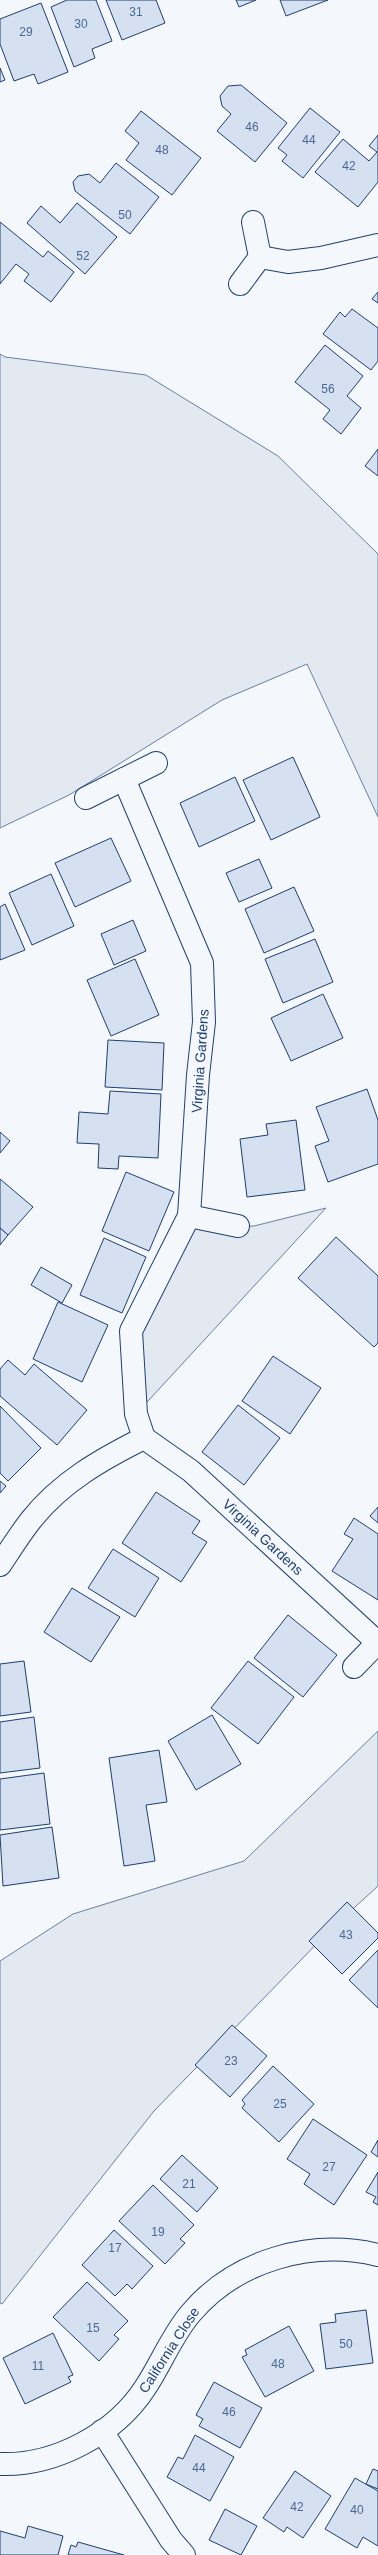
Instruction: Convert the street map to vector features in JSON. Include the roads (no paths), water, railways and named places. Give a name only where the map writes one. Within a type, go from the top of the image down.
[{"type":"street","points":[[240,284],[260,258],[253,222]]},
{"type":"street","points":[[260,258],[288,262],[321,258],[378,245]]},
{"type":"street","points":[[86,798],[156,764]]},
{"type":"street","name":"Virginia Gardens","points":[[124,779],[202,963],[204,1022],[198,1075],[189,1216],[131,1331],[136,1414],[144,1438],[191,1471],[378,1642],[354,1667]]},
{"type":"street","points":[[189,1216],[238,1226]]},
{"type":"street","points":[[0,1565],[32,1519],[57,1492],[84,1472],[144,1438]]},
{"type":"street","name":"California Close","points":[[0,2464],[38,2460],[63,2453],[102,2431],[128,2409],[144,2390],[189,2315],[205,2297],[224,2283],[254,2267],[286,2255],[330,2249],[356,2250],[378,2255]]},
{"type":"street","points":[[102,2431],[171,2540],[184,2555]]}]
